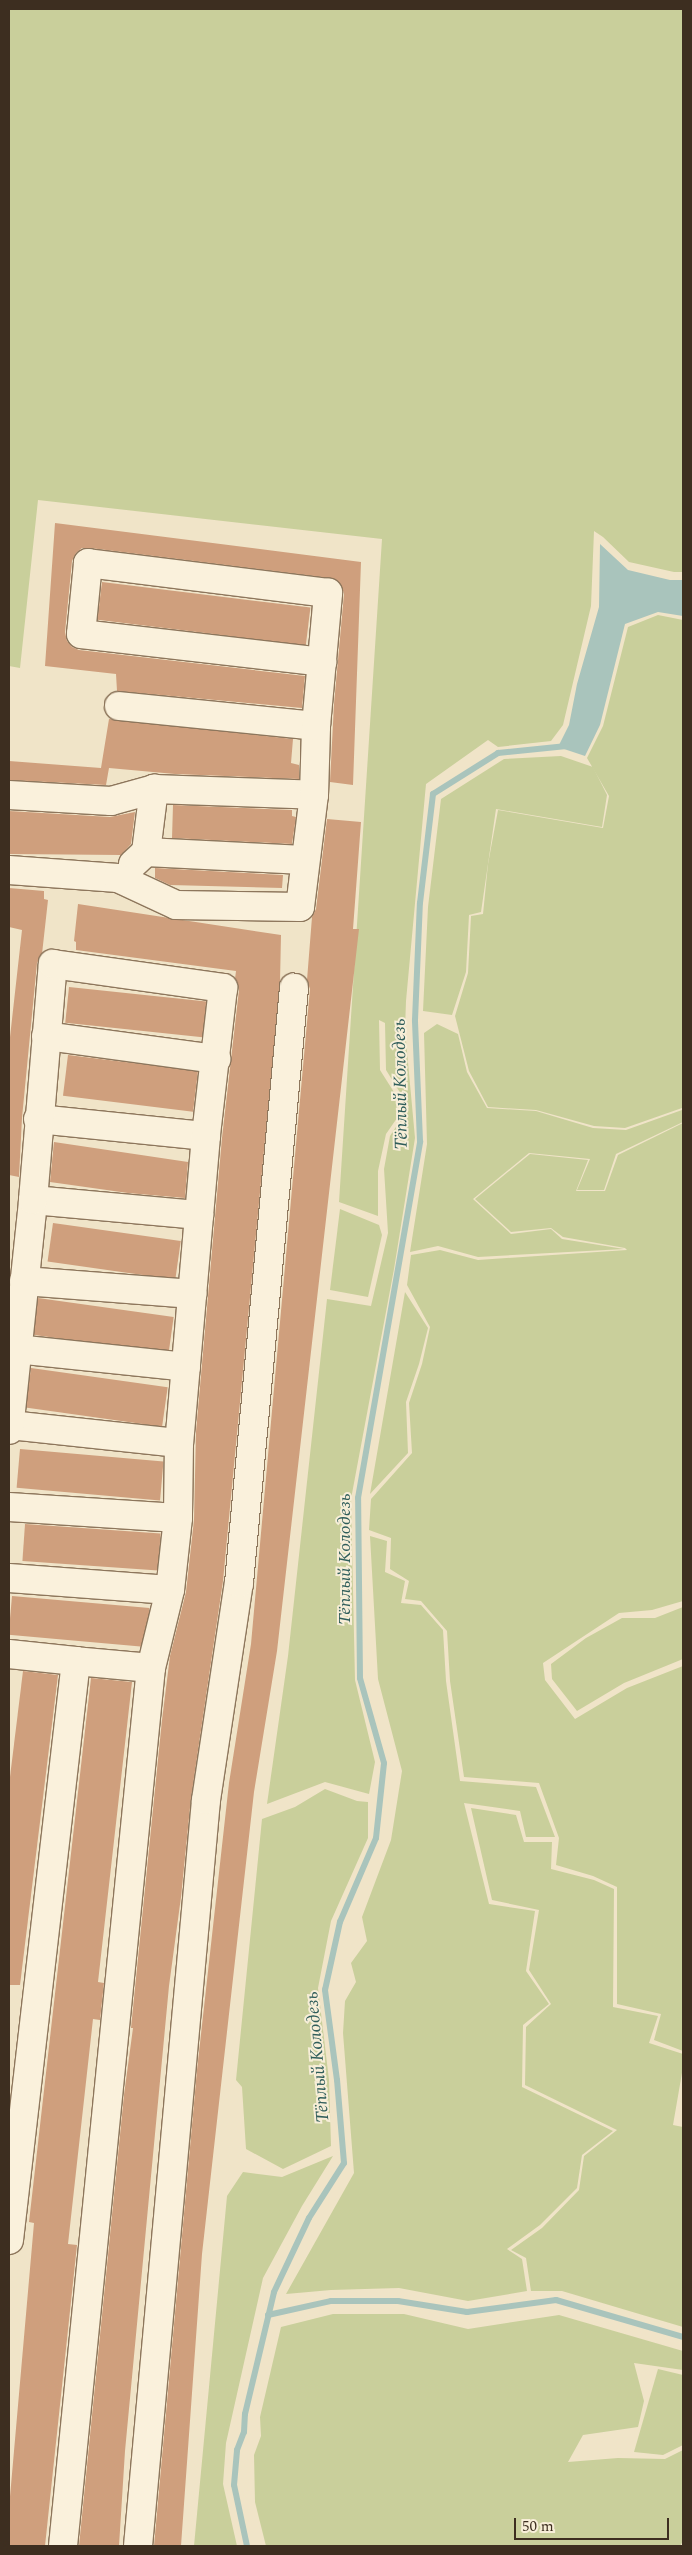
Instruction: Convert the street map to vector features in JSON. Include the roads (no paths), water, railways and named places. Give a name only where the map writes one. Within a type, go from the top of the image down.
[{"type":"lane","points":[[9,870],[118,878],[176,905],[300,907],[304,860],[314,795],[316,726],[322,662],[328,594],[88,563],[81,634],[322,662]]},
{"type":"lane","points":[[119,706],[316,726]]},
{"type":"lane","points":[[9,795],[111,801],[154,789],[314,795]]},
{"type":"lane","points":[[118,878],[146,852],[154,789]]},
{"type":"lane","points":[[146,852],[304,860]]},
{"type":"lane","points":[[63,2546],[150,1668],[170,1590],[178,1518],[179,1443],[206,1136],[223,988],[53,964],[38,1119],[33,1200],[9,1428],[179,1443]]},
{"type":"lane","points":[[138,2546],[206,1800],[239,1583],[294,988]]},
{"type":"lane","points":[[46,1036],[216,1059]]},
{"type":"lane","points":[[38,1119],[206,1136]]},
{"type":"lane","points":[[33,1200],[199,1215]]},
{"type":"lane","points":[[24,1281],[192,1294]]},
{"type":"lane","points":[[16,1349],[186,1367]]},
{"type":"lane","points":[[9,1507],[178,1518]]},
{"type":"lane","points":[[9,1578],[170,1590]]},
{"type":"lane","points":[[9,1654],[150,1668]]},
{"type":"lane","points":[[9,2232],[76,1661]]},
{"type":"water","points":[[600,544],[628,570],[670,580],[683,580],[683,616],[658,612],[625,624],[600,725],[585,756],[558,747],[569,725],[577,684],[599,607]]},
{"type":"waterway","name":"Тёплый Колодезь","points":[[247,2546],[234,2485],[237,2450],[244,2432],[245,2414],[274,2292],[309,2218],[344,2163],[337,2080],[325,1990],[340,1922],[376,1838],[384,1763],[360,1678],[358,1498],[420,1141],[415,1020],[420,903],[433,794],[498,753],[567,746]]},
{"type":"waterway","points":[[268,2315],[331,2301],[398,2301],[467,2312],[556,2300],[683,2337]]}]
